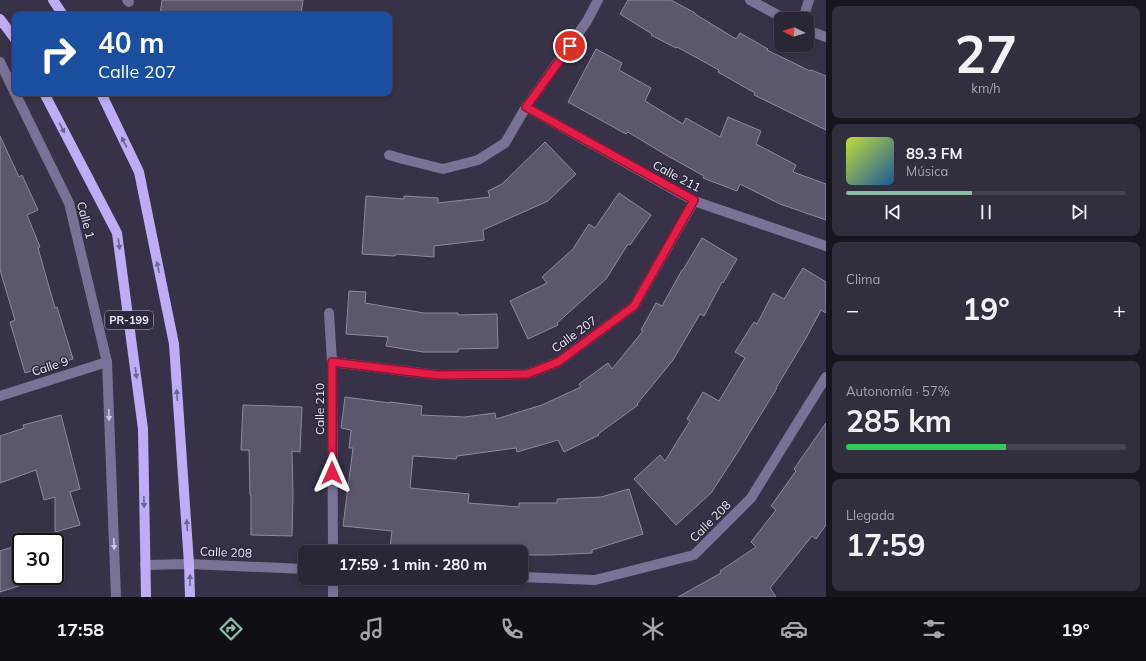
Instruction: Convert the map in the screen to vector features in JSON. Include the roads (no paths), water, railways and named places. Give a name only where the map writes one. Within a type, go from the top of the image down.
[{"type":"main road","points":[[53,0],[61,12]]},
{"type":"main road","points":[[0,19],[12,35]]},
{"type":"main road","name":"PR-199","points":[[46,96],[117,233],[143,429],[146,597]]},
{"type":"main road","name":"PR-199","points":[[102,96],[139,172],[174,344],[190,597]]},
{"type":"street","points":[[389,155],[444,168],[478,160],[505,143],[526,107],[587,21],[598,0]]},
{"type":"street","points":[[750,0],[774,13]]},
{"type":"street","points":[[805,12],[809,0]]},
{"type":"street","points":[[814,32],[826,36]]},
{"type":"street","name":"Calle 1","points":[[0,62],[12,87]]},
{"type":"street","name":"Calle 1","points":[[16,96],[69,203],[107,362],[116,597]]},
{"type":"street","name":"Calle 211","points":[[526,107],[694,200],[826,246]]},
{"type":"street","name":"Calle 207","points":[[332,362],[438,375],[527,374],[558,362],[634,306],[694,200]]},
{"type":"street","name":"Calle 210","points":[[329,313],[332,362],[333,545]]},
{"type":"street","name":"Calle 9","points":[[0,396],[107,362]]},
{"type":"street","name":"Calle 208","points":[[528,577],[595,580],[694,556],[751,498],[826,377]]},
{"type":"street","name":"Calle 208","points":[[145,565],[189,564],[298,569]]},
{"type":"street","points":[[333,585],[333,597]]}]
